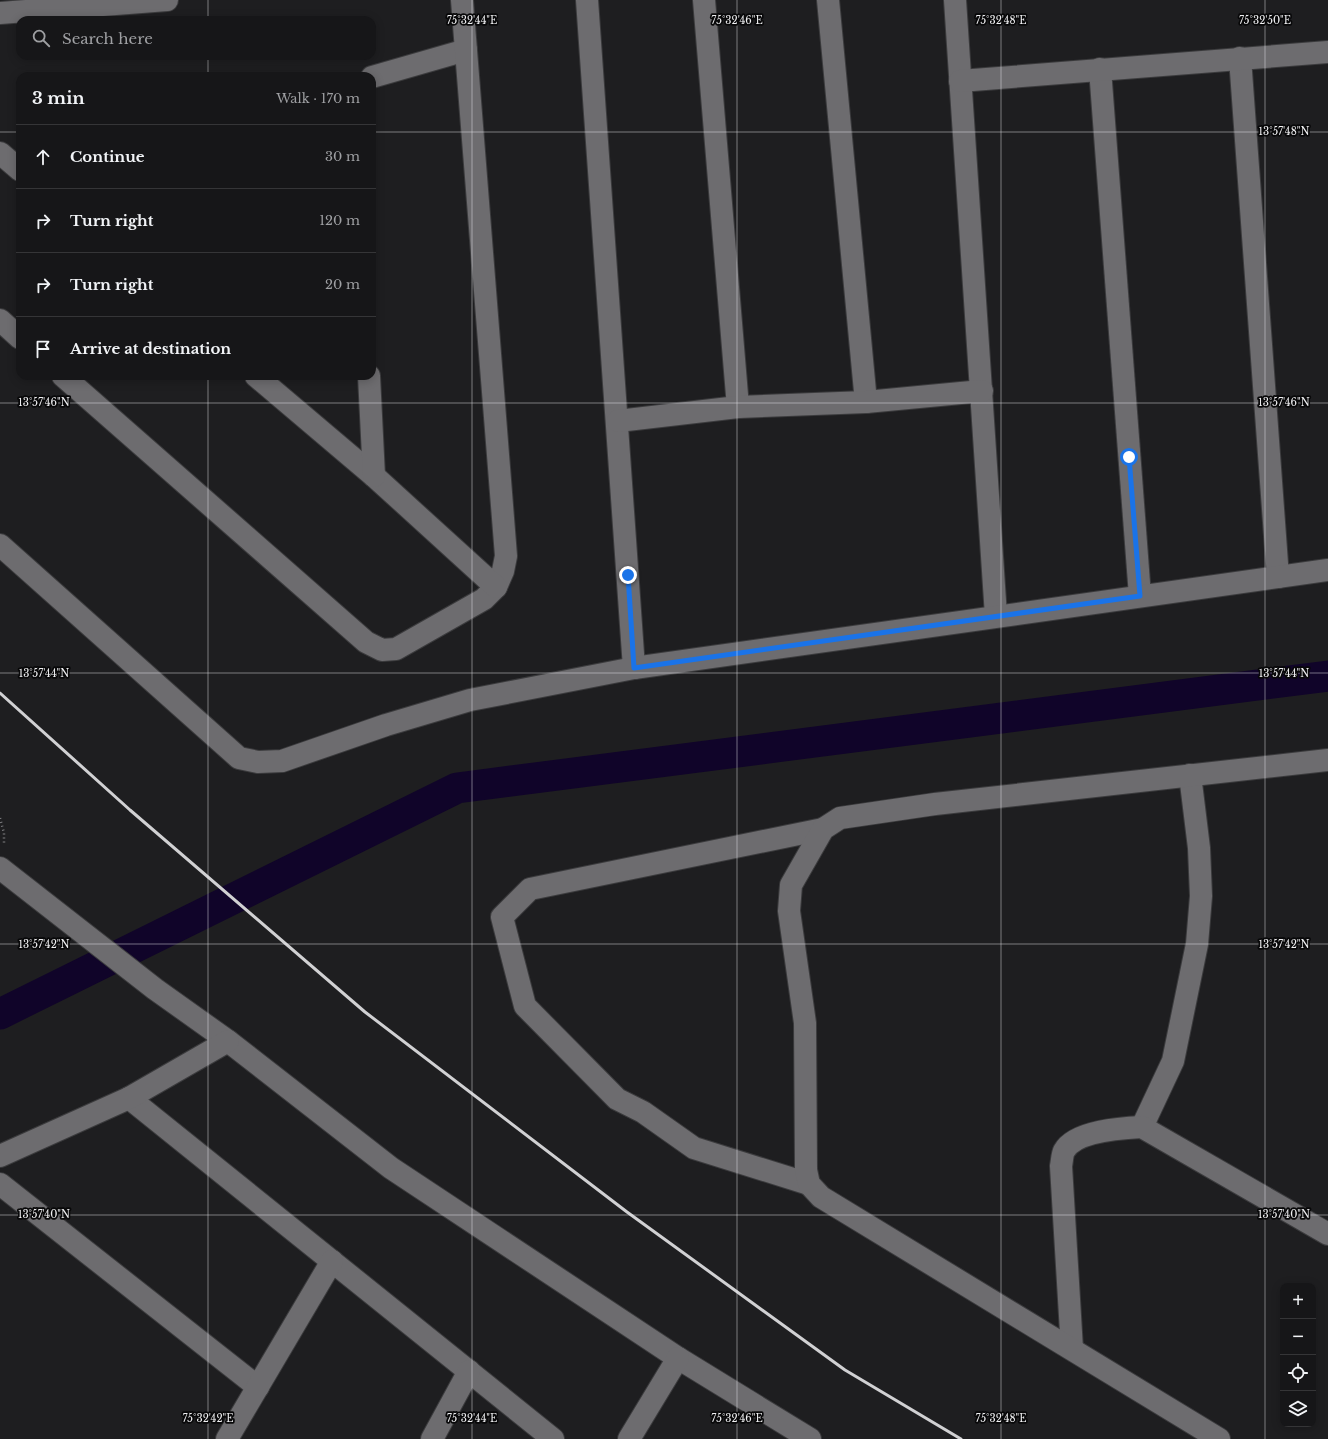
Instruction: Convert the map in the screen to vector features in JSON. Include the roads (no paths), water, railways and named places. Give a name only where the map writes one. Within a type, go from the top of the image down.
[{"type":"street","points":[[0,13],[110,2],[167,0]]},
{"type":"street","points":[[68,380],[366,642],[382,650],[396,649],[484,599],[496,587],[503,571],[506,556],[462,0]]},
{"type":"street","points":[[587,0],[618,421],[634,668]]},
{"type":"street","points":[[704,0],[738,407]]},
{"type":"street","points":[[828,0],[866,402]]},
{"type":"street","points":[[956,0],[960,81],[996,616]]},
{"type":"street","points":[[376,76],[466,50]]},
{"type":"street","points":[[960,81],[1328,52]]},
{"type":"street","points":[[1240,58],[1278,578]]},
{"type":"street","points":[[1100,69],[1140,596]]},
{"type":"street","points":[[0,153],[16,167]]},
{"type":"street","points":[[0,320],[16,334]]},
{"type":"street","points":[[261,380],[374,476],[496,587]]},
{"type":"street","points":[[369,380],[374,476]]},
{"type":"street","points":[[618,421],[738,407],[866,402],[982,391]]},
{"type":"street","points":[[0,545],[239,758],[258,762],[282,761],[386,725],[470,700],[634,668],[1328,570]]},
{"type":"street","points":[[1220,1439],[821,1197],[809,1184],[694,1148],[643,1112],[617,1099],[525,1006],[502,917],[530,889],[823,829],[840,818],[935,804],[1328,760]]},
{"type":"street","points":[[1142,1127],[1173,1061],[1197,944],[1201,896],[1199,848],[1190,775]]},
{"type":"street","points":[[809,1184],[806,1170],[806,1023],[789,911],[791,884],[823,829]]},
{"type":"street","points":[[0,868],[71,925],[155,989],[228,1041],[391,1168],[678,1358],[810,1439]]},
{"type":"street","points":[[0,1156],[129,1098],[228,1041]]},
{"type":"street","points":[[129,1098],[553,1439]]},
{"type":"street","points":[[1072,1349],[1061,1166],[1064,1151],[1075,1139],[1117,1128],[1142,1127],[1328,1234]]},
{"type":"street","points":[[0,1184],[258,1387]]},
{"type":"street","points":[[227,1439],[332,1261]]},
{"type":"street","points":[[629,1439],[678,1358]]},
{"type":"street","points":[[432,1439],[469,1371]]},
{"type":"waterway","points":[[0,1014],[457,788],[1328,676]]},
{"type":"railway","points":[[0,693],[130,810],[365,1012],[627,1212],[845,1370],[961,1439]]}]
